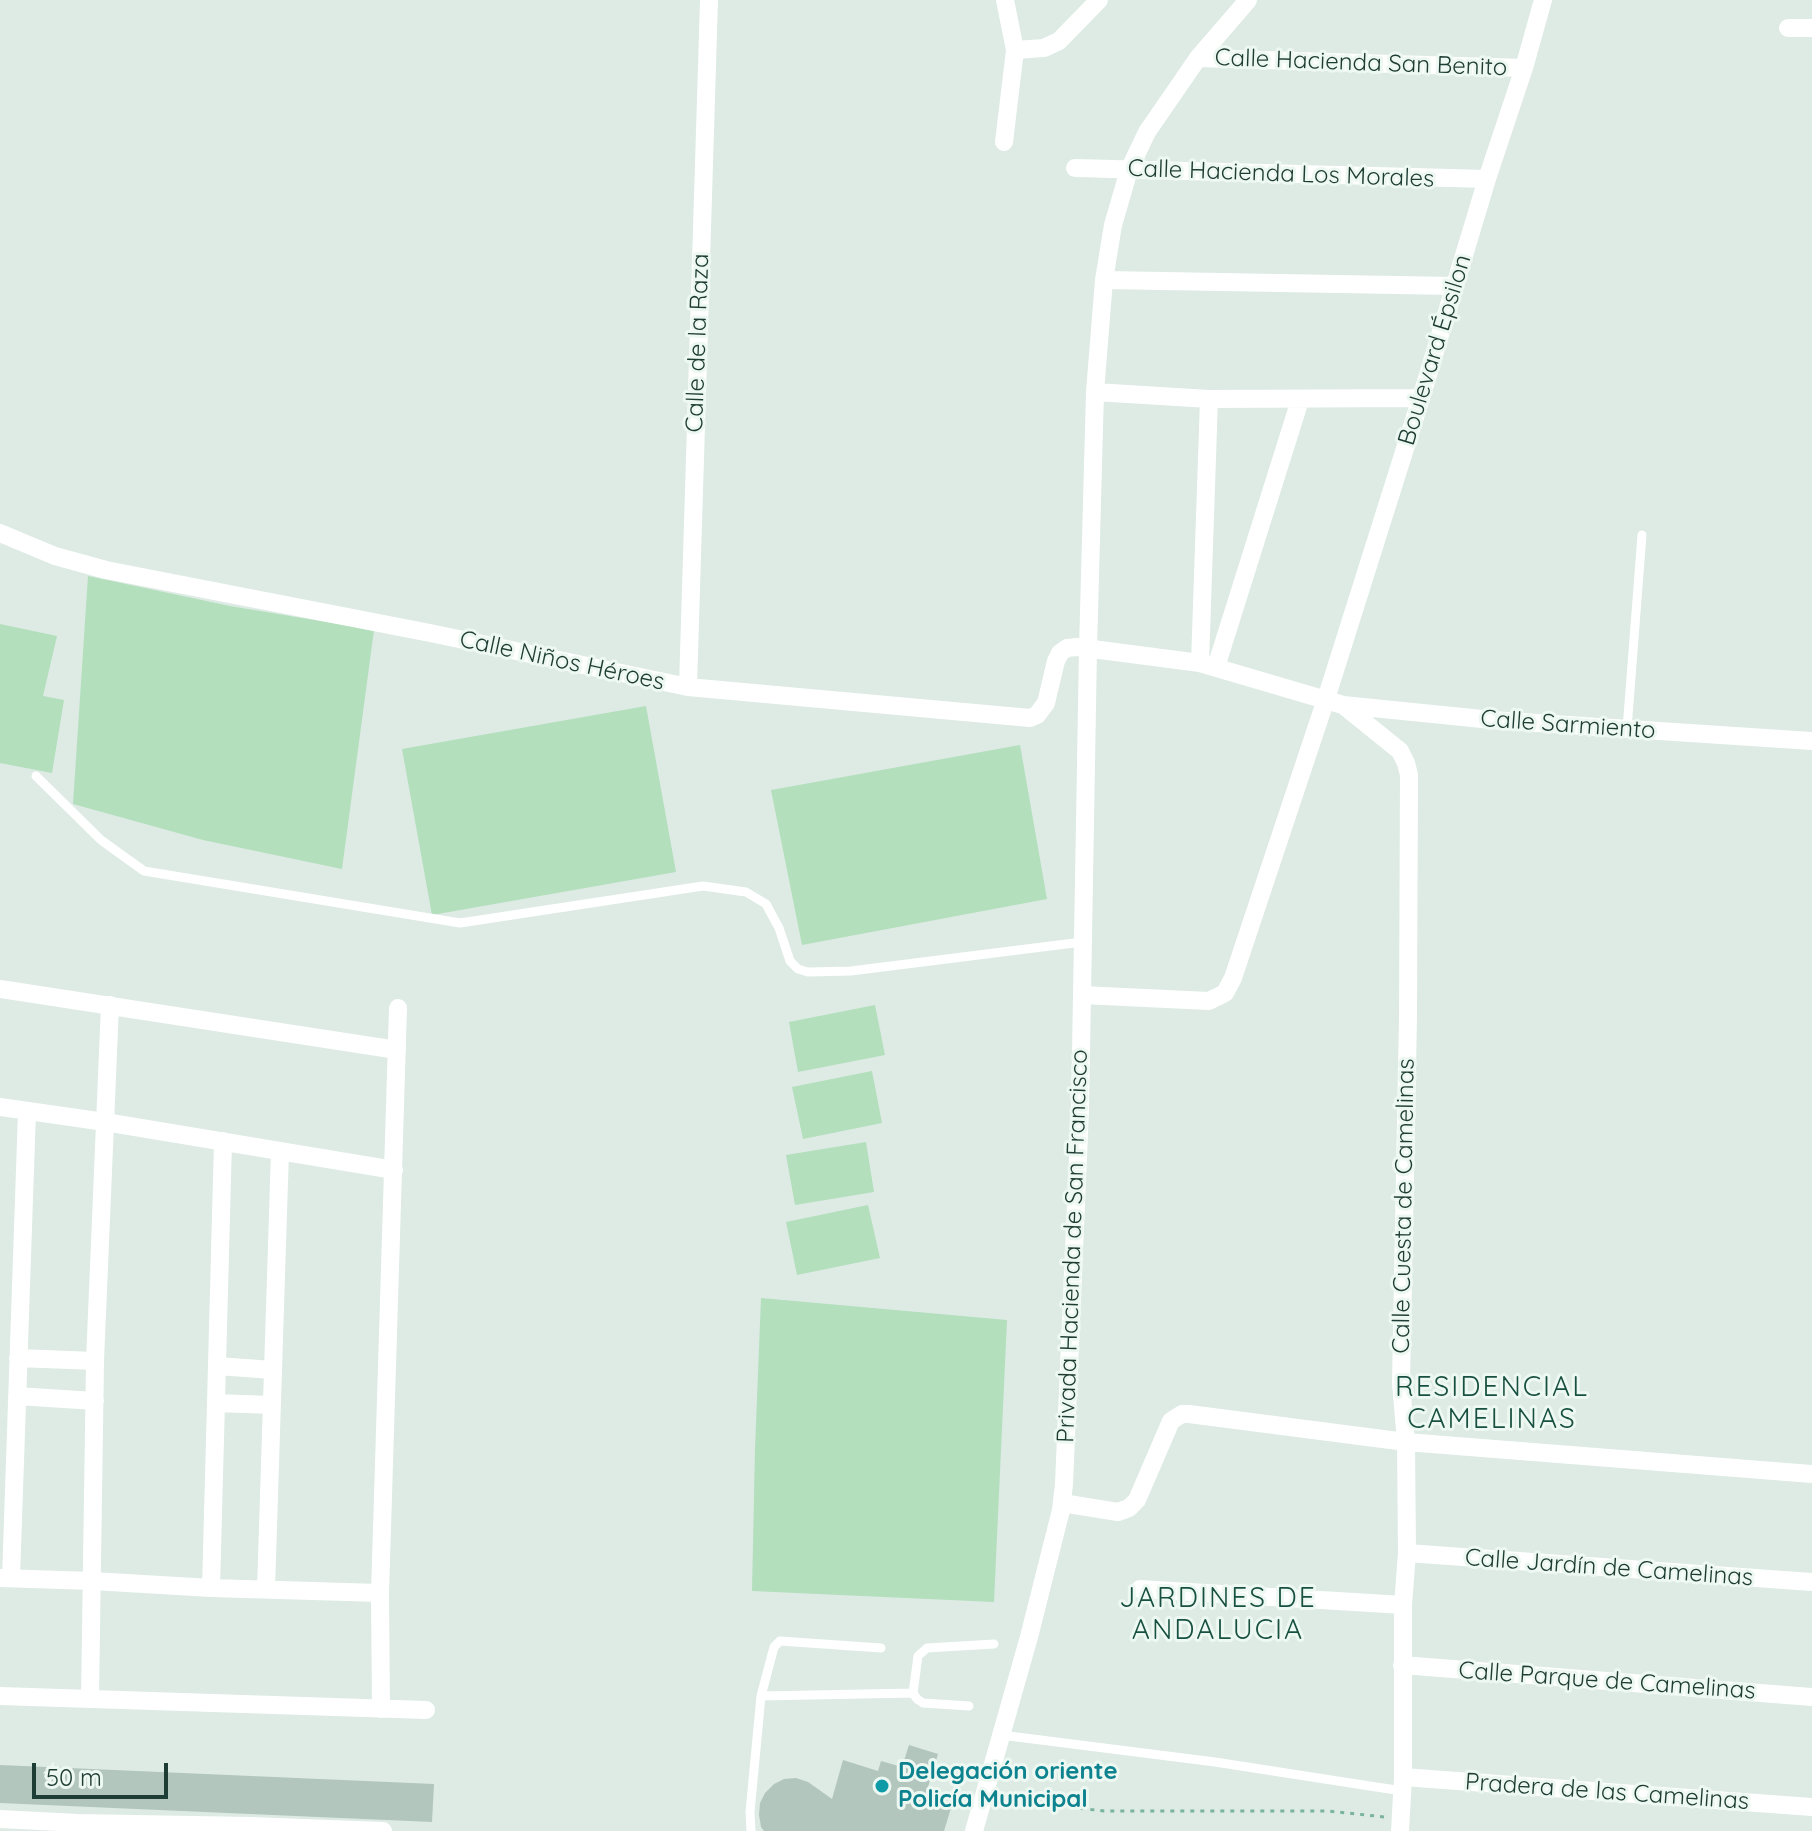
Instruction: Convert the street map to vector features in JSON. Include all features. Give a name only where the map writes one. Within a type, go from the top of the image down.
[{"type":"street","name":"Calle de la Raza","points":[[688,687],[709,0]]},
{"type":"street","points":[[1004,142],[1015,50],[1005,0]]},
{"type":"street","points":[[1015,50],[1044,48],[1059,41],[1099,0]]},
{"type":"street","name":"Privada Hacienda de San Francisco","points":[[974,1831],[1029,1637],[1062,1503],[1080,1110],[1095,392],[1104,280],[1113,225],[1129,170],[1147,132],[1198,58],[1248,0]]},
{"type":"street","name":"Boulevard Épsilon","points":[[1082,995],[1209,1001],[1225,993],[1233,978],[1334,702],[1421,398],[1543,0]]},
{"type":"street","points":[[1788,28],[1812,28]]},
{"type":"street","name":"Calle Hacienda San Benito","points":[[1198,58],[1524,68]]},
{"type":"street","name":"Calle Hacienda Los Morales","points":[[1075,168],[1487,179]]},
{"type":"street","points":[[1104,280],[1455,286]]},
{"type":"street","points":[[1095,392],[1209,399],[1421,398]]},
{"type":"street","points":[[1208,665],[1209,399]]},
{"type":"street","points":[[1208,665],[1300,400]]},
{"type":"street","name":"Calle Niños Héroes","points":[[0,533],[55,556],[106,570],[688,687],[1030,718],[1037,715],[1046,703],[1060,653],[1067,648],[1088,649]]},
{"type":"street","points":[[1088,649],[1208,665],[1334,702]]},
{"type":"street","name":"Calle Sarmiento","points":[[1334,702],[1492,720],[1812,741]]},
{"type":"street","name":"Calle Cuesta de Camelinas","points":[[1334,702],[1400,751],[1409,775],[1401,1383],[1406,1442],[1407,1553],[1403,1605],[1400,1825]]},
{"type":"street","points":[[0,989],[397,1050]]},
{"type":"street","points":[[90,1698],[95,1361],[110,1005]]},
{"type":"street","points":[[381,1709],[380,1593],[398,1008]]},
{"type":"street","points":[[0,1107],[394,1170]]},
{"type":"street","points":[[27,1111],[17,1396],[6,1578],[380,1593]]},
{"type":"street","points":[[211,1588],[223,1141]]},
{"type":"street","points":[[266,1589],[280,1151]]},
{"type":"street","points":[[18,1358],[95,1361]]},
{"type":"street","points":[[217,1366],[273,1370]]},
{"type":"street","points":[[17,1396],[95,1401]]},
{"type":"street","points":[[216,1403],[272,1405]]},
{"type":"street","points":[[1062,1503],[1118,1512],[1129,1508],[1137,1500],[1171,1421],[1182,1414],[1406,1442],[1812,1474]]},
{"type":"street","name":"Calle Jardín de Camelinas","points":[[1407,1553],[1812,1582]]},
{"type":"street","points":[[1140,1589],[1403,1605]]},
{"type":"street","name":"Calle Parque de Camelinas","points":[[1402,1665],[1812,1697]]},
{"type":"street","points":[[0,1696],[426,1710]]},
{"type":"street","name":"Pradera de las Camelinas","points":[[1402,1784],[1812,1807]]},
{"type":"street","points":[[2,1823],[78,1827],[383,1831]]},
{"type":"lane","points":[[1627,729],[1642,535]]},
{"type":"lane","points":[[36,776],[101,840],[144,871],[460,923],[703,886],[746,892],[766,904],[779,928],[790,961],[798,969],[808,972],[851,971],[1082,942]]},
{"type":"lane","points":[[751,1831],[750,1812],[761,1696],[774,1647],[780,1641],[881,1648]]},
{"type":"lane","points":[[913,1693],[918,1656],[927,1648],[994,1644]]},
{"type":"lane","points":[[761,1696],[913,1693],[923,1703],[969,1706]]},
{"type":"lane","points":[[1001,1735],[1402,1784]]},
{"type":"path","points":[[984,1797],[1104,1811],[1328,1811],[1400,1825]]},
{"type":"green space","points":[[88,576],[230,606],[374,630],[342,869],[203,840],[73,804]]},
{"type":"green space","points":[[0,624],[57,636],[43,696],[64,700],[52,773],[0,763]]},
{"type":"green space","points":[[646,706],[676,872],[432,915],[402,749]]},
{"type":"green space","points":[[1020,745],[1047,899],[802,945],[771,790]]},
{"type":"green space","points":[[875,1005],[885,1055],[798,1072],[789,1022]]},
{"type":"green space","points":[[872,1071],[882,1123],[803,1139],[792,1087]]},
{"type":"green space","points":[[866,1142],[874,1192],[795,1205],[786,1155]]},
{"type":"green space","points":[[868,1205],[880,1258],[797,1275],[786,1222]]},
{"type":"green space","points":[[761,1298],[1007,1320],[994,1602],[752,1591]]},
{"type":"building","name":"Delegación oriente Policía Municipal","points":[[909,1745],[938,1754],[924,1800],[951,1808],[944,1831],[764,1831],[761,1827],[760,1803],[774,1784],[796,1778],[808,1782],[832,1799],[843,1760],[878,1771],[881,1761],[902,1767]]},
{"type":"building","points":[[0,1765],[434,1784],[432,1822],[0,1803]]},
{"type":"place","name":"Delegación oriente Policía Municipal","points":[[882,1786]]},
{"type":"district","name":"RESIDENCIAL CAMELINAS","points":[[1492,1404]]},
{"type":"district","name":"JARDINES DE ANDALUCIA","points":[[1218,1615]]}]
